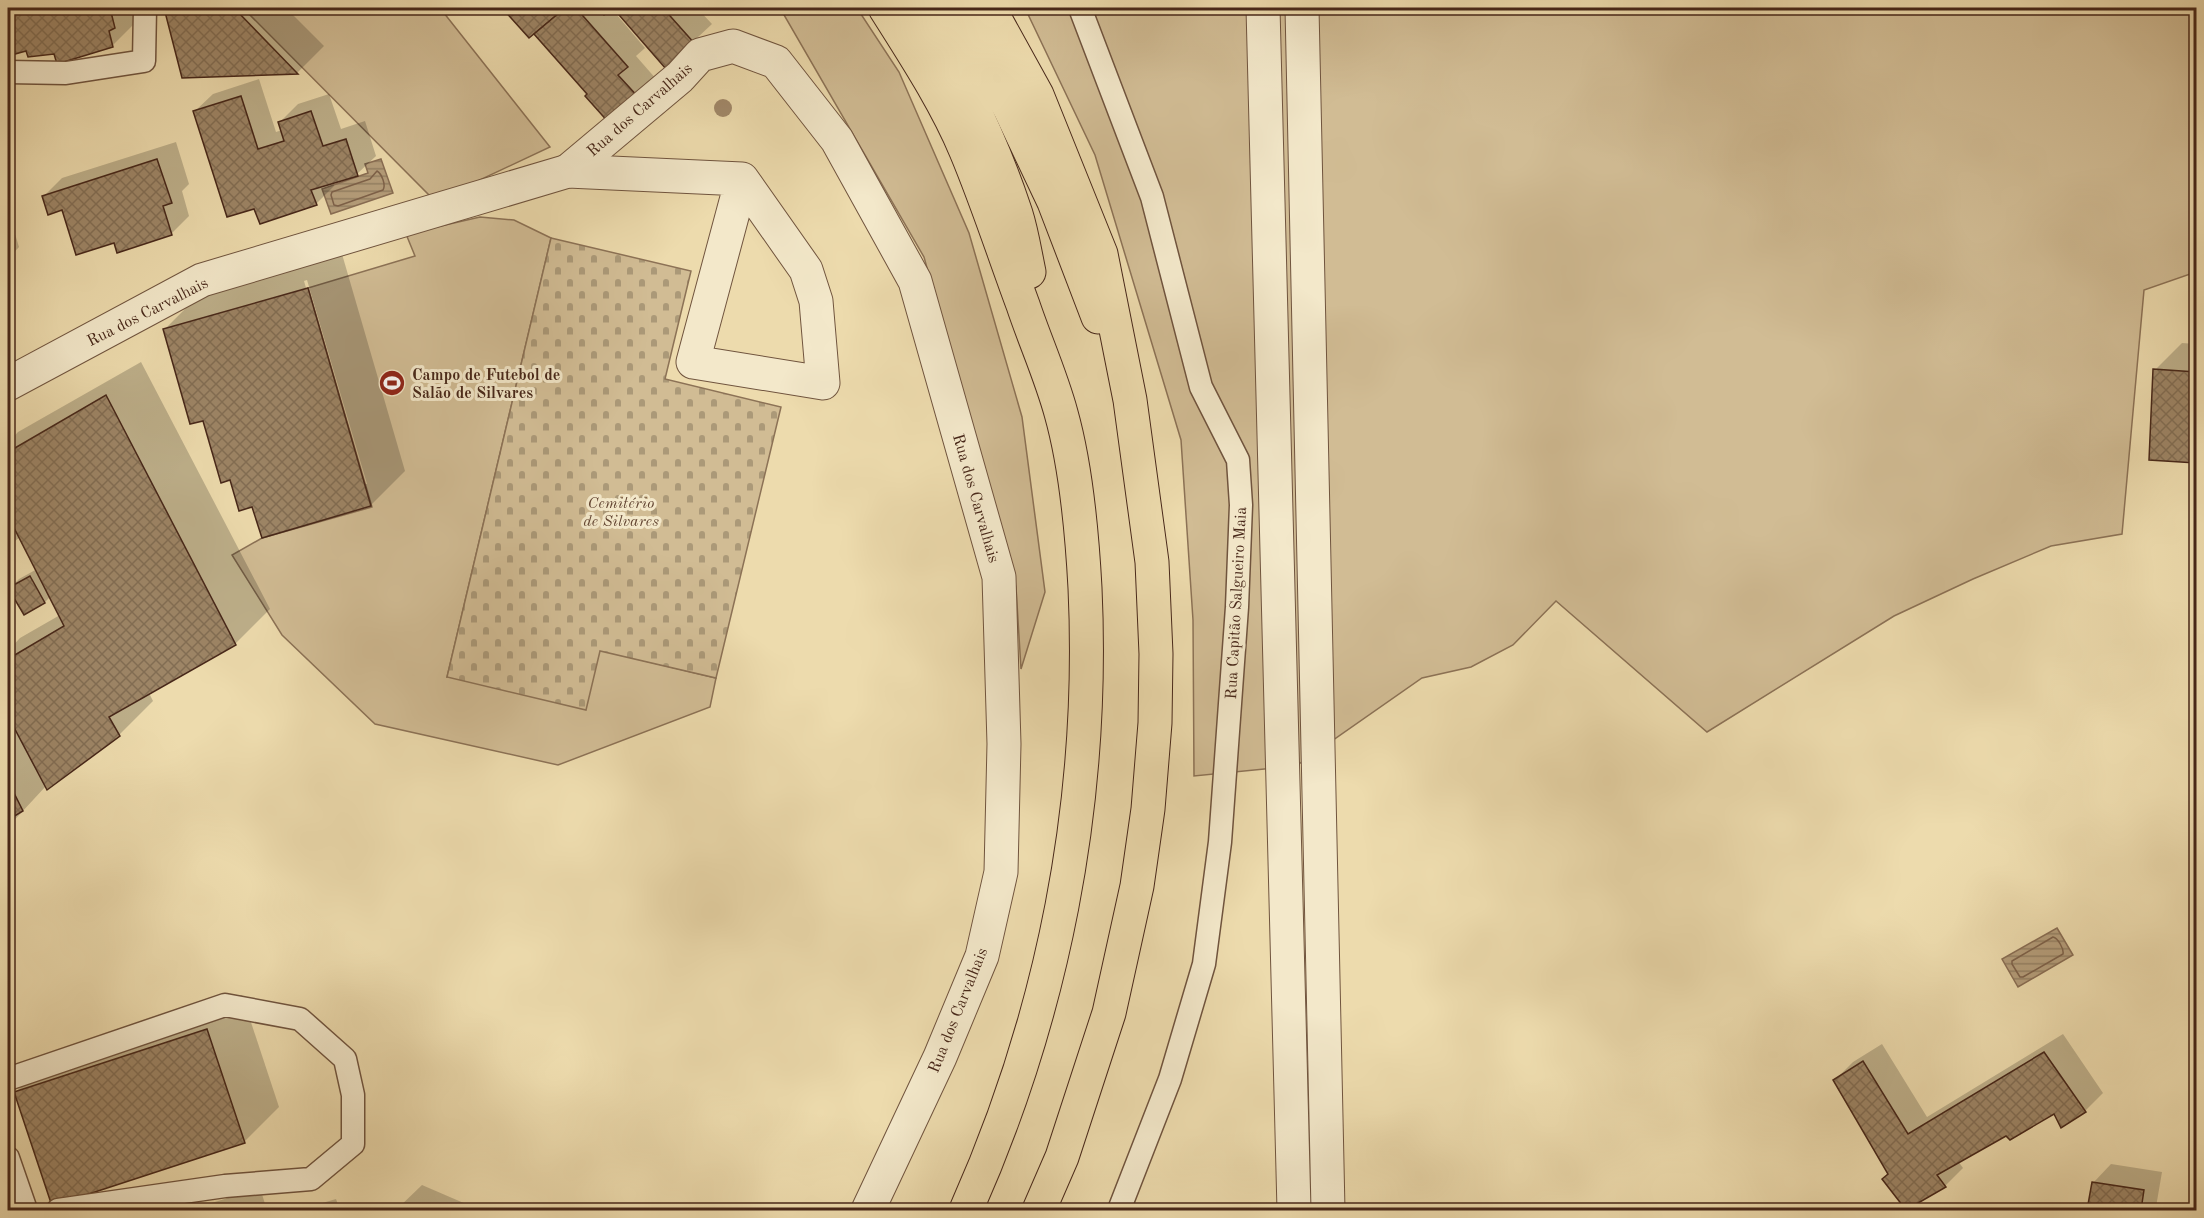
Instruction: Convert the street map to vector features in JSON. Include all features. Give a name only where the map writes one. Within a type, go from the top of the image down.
[{"type":"highway","points":[[885,8],[936,91],[966,150],[1062,413]]},
{"type":"highway","points":[[918,8],[939,42],[982,123],[1016,215],[1062,413],[1076,490],[1087,629],[1085,720],[1078,810],[1067,886],[1041,999],[1004,1118],[966,1210]]},
{"type":"highway","points":[[953,8],[1010,109],[1054,202],[1130,400]]},
{"type":"highway","points":[[989,8],[1037,95],[1101,254],[1130,400],[1152,562],[1156,654],[1155,723],[1148,810],[1137,886],[1109,1013],[1062,1157],[1039,1210]]},
{"type":"street","points":[[1263,8],[1294,1210]]},
{"type":"street","points":[[1302,8],[1328,1210]]},
{"type":"street","name":"Rua dos Carvalhais","points":[[568,171],[680,77],[700,55],[734,46],[776,62],[837,140],[915,281],[999,577],[1004,744],[1001,872],[982,956],[940,1057],[868,1210]]},
{"type":"street","name":"Rua dos Carvalhais","points":[[8,384],[202,280],[568,171],[742,179]]},
{"type":"street","points":[[742,179],[806,270],[816,301],[823,383],[693,362],[742,179]]},
{"type":"lane","points":[[8,72],[66,73],[144,61],[145,8]]},
{"type":"lane","name":"Rua Capitão Salgueiro Maia","points":[[1080,8],[1152,197],[1201,387],[1238,460],[1241,505],[1237,607],[1220,842],[1204,964],[1170,1079],[1119,1210]]},
{"type":"lane","points":[[8,1079],[225,1005],[300,1019],[345,1059],[353,1095],[353,1144],[311,1179],[225,1186],[58,1210]]},
{"type":"lane","points":[[10,1173],[26,1210]]},
{"type":"green space","points":[[243,8],[440,8],[550,147],[435,201]]},
{"type":"green space","points":[[780,8],[857,8],[899,72],[969,233],[1022,417],[1045,592],[1021,669],[1016,587],[924,257]]},
{"type":"green space","points":[[1025,8],[2196,8],[2196,272],[2144,290],[2122,534],[2051,546],[1894,616],[1707,732],[1556,601],[1513,645],[1471,667],[1422,678],[1296,766],[1194,776],[1193,620],[1181,440],[1095,155]]},
{"type":"green space","points":[[480,217],[514,220],[551,238],[447,677],[600,650],[716,678],[710,707],[558,765],[375,724],[282,635],[232,555],[262,538],[372,507],[308,288],[415,256],[406,234]]},
{"type":"green space","name":"Cemitério de Silvares","points":[[551,238],[691,271],[665,379],[781,407],[716,678],[600,651],[586,710],[447,677]]},
{"type":"water","points":[[381,159],[393,193],[331,214],[322,189],[368,173],[365,164]]},
{"type":"water","points":[[2057,928],[2073,955],[2018,987],[2002,959]]},
{"type":"building","points":[[8,8],[110,8],[115,28],[109,31],[113,47],[57,64],[54,54],[28,57],[26,51],[8,56]]},
{"type":"building","points":[[164,8],[234,8],[298,74],[182,78]]},
{"type":"building","points":[[502,8],[565,8],[529,38]]},
{"type":"building","points":[[565,8],[576,8],[628,67],[618,75],[640,99],[610,124],[534,34]]},
{"type":"building","points":[[598,8],[613,8],[604,15]]},
{"type":"building","points":[[613,8],[663,8],[695,44],[666,69]]},
{"type":"building","points":[[241,96],[258,149],[284,141],[278,122],[311,111],[323,146],[346,139],[358,176],[311,190],[317,205],[260,224],[254,209],[227,217],[193,111]]},
{"type":"building","points":[[157,159],[172,203],[163,206],[172,235],[117,253],[114,243],[76,255],[62,210],[48,215],[42,196]]},
{"type":"building","points":[[308,288],[371,506],[262,538],[252,507],[239,511],[230,480],[221,483],[203,421],[190,424],[163,329]]},
{"type":"building","points":[[2153,369],[2196,372],[2196,463],[2149,460]]},
{"type":"building","points":[[106,395],[236,645],[109,717],[120,736],[47,790],[8,716],[8,659],[64,626],[8,516],[8,452]]},
{"type":"building","points":[[8,532],[14,545],[8,549]]},
{"type":"building","points":[[30,576],[45,603],[24,615],[8,588]]},
{"type":"building","points":[[8,781],[23,811],[8,820]]},
{"type":"building","points":[[207,1029],[245,1143],[52,1206],[14,1092]]},
{"type":"building","points":[[2044,1052],[2086,1112],[2061,1128],[2054,1114],[2010,1140],[2006,1136],[1937,1175],[1946,1187],[1906,1210],[1882,1179],[1888,1174],[1833,1080],[1863,1061],[1908,1134]]},
{"type":"building","points":[[2092,1182],[2144,1190],[2141,1210],[2087,1210]]},
{"type":"place","name":"Campo de Futebol de Salão de Silvares","points":[[392,383]]}]
